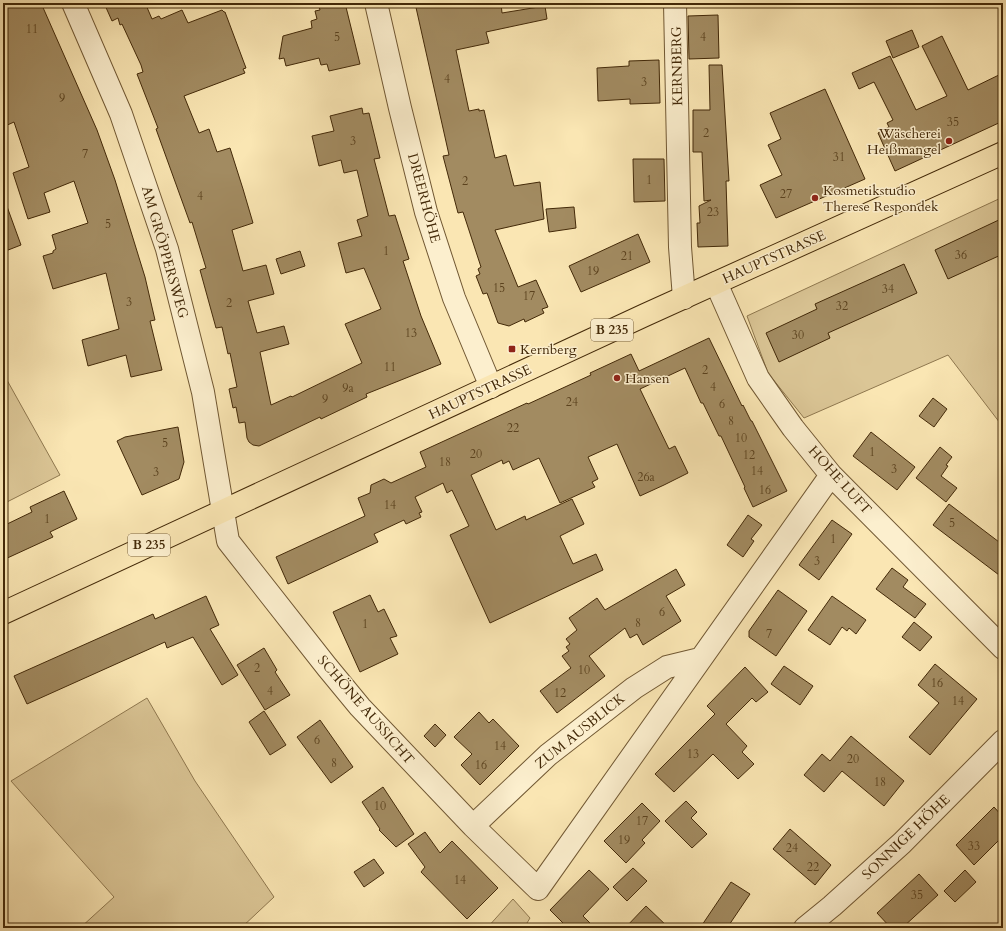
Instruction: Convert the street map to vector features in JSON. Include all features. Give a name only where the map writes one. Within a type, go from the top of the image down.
[{"type":"main road","name":"HAUPTSTRASSE","points":[[3,613],[716,283],[1003,153]]},
{"type":"street","name":"AM GRÖPPERSWEG","points":[[73,3],[121,114],[167,249],[203,392],[223,511]]},
{"type":"street","name":"DREERHÖHE","points":[[376,3],[426,212],[454,298],[491,387]]},
{"type":"street","name":"KERNBERG","points":[[675,3],[681,259],[684,298]]},
{"type":"street","name":"HOHE LUFT","points":[[716,283],[758,378],[794,428],[831,475],[1003,648]]},
{"type":"street","points":[[700,659],[831,475]]},
{"type":"street","name":"SCHÖNE AUSSICHT","points":[[223,511],[228,541],[360,707],[473,826],[538,889],[700,659]]},
{"type":"street","name":"ZUM AUSBLICK","points":[[473,826],[548,755],[634,688],[667,667],[700,659]]},
{"type":"street","name":"SONNIGE HÖHE","points":[[805,928],[832,906],[902,843],[1003,741]]},
{"type":"shaded area","points":[[1003,197],[1003,422],[1000,423],[948,355],[804,418],[768,373],[747,316]]},
{"type":"shaded area","points":[[3,373],[60,475],[3,504]]},
{"type":"shaded area","points":[[147,698],[195,781],[274,897],[241,928],[80,928],[114,897],[11,781]]},
{"type":"shaded area","points":[[513,899],[530,918],[524,928],[487,928]]},
{"type":"building","points":[[3,3],[41,3],[97,130],[115,180],[145,277],[155,320],[150,321],[162,370],[131,377],[126,355],[88,366],[82,340],[119,329],[106,273],[53,289],[43,256],[53,253],[56,249],[52,235],[88,223],[74,181],[44,193],[50,212],[28,219],[13,173],[29,167],[14,122],[3,127]]},
{"type":"building","points":[[104,3],[151,3],[146,5],[152,19],[159,16],[161,19],[182,10],[188,23],[222,10],[225,12],[246,68],[243,69],[245,73],[184,96],[199,133],[209,129],[217,152],[230,148],[243,189],[253,223],[232,230],[243,271],[266,265],[274,294],[248,301],[257,333],[284,326],[289,344],[260,352],[271,405],[291,396],[292,397],[362,363],[345,324],[381,309],[364,268],[346,273],[338,243],[362,236],[357,220],[368,216],[357,170],[344,173],[341,160],[319,166],[312,136],[334,131],[330,116],[362,108],[363,114],[369,113],[380,158],[374,159],[389,216],[395,215],[409,259],[403,261],[421,316],[441,364],[366,394],[367,397],[321,419],[320,417],[259,446],[253,445],[249,442],[245,422],[239,423],[236,407],[233,408],[229,389],[237,387],[230,353],[228,354],[222,327],[216,328],[200,270],[206,268],[192,222],[190,223],[156,129],[158,128],[137,74],[143,72],[141,65],[122,24],[120,25],[118,18],[112,21]]},
{"type":"building","points":[[318,3],[345,3],[360,64],[329,71],[327,64],[321,65],[319,58],[286,66],[284,58],[279,59],[283,36],[312,28],[311,21],[317,19],[315,11],[320,10]]},
{"type":"building","points":[[415,3],[501,3],[502,13],[545,6],[547,19],[486,32],[489,43],[456,50],[469,111],[479,109],[479,111],[484,110],[495,158],[506,155],[514,186],[540,182],[544,219],[495,230],[518,287],[536,280],[548,307],[542,309],[544,313],[525,322],[524,319],[509,326],[498,323],[487,293],[483,294],[476,276],[480,274],[478,269],[481,267],[463,212],[458,213],[443,156],[449,155]]},
{"type":"building","points":[[718,15],[719,58],[689,59],[688,16]]},
{"type":"building","points":[[912,30],[919,47],[893,58],[886,41]]},
{"type":"building","points":[[942,36],[968,90],[1003,73],[1003,121],[895,171],[878,133],[889,127],[887,123],[893,120],[874,82],[859,89],[852,73],[890,56],[916,110],[947,96],[922,46]]},
{"type":"building","points":[[659,60],[660,103],[630,104],[630,99],[598,101],[597,68],[629,66],[629,61]]},
{"type":"building","points":[[709,65],[722,65],[729,181],[726,181],[728,246],[698,247],[697,223],[700,223],[699,206],[711,200],[704,201],[702,152],[693,152],[693,110],[710,110]]},
{"type":"building","points":[[825,89],[865,179],[776,218],[760,185],[782,175],[768,145],[781,139],[770,113]]},
{"type":"building","points":[[633,159],[664,159],[665,201],[634,202]]},
{"type":"building","points":[[3,201],[5,201],[21,245],[3,252]]},
{"type":"building","points":[[574,207],[576,228],[549,232],[546,209]]},
{"type":"building","points":[[1003,218],[1003,254],[948,279],[935,250]]},
{"type":"building","points":[[638,234],[650,262],[581,292],[569,266]]},
{"type":"building","points":[[300,251],[305,266],[281,274],[276,259]]},
{"type":"building","points":[[904,264],[917,293],[828,333],[830,338],[779,362],[766,333],[817,309],[815,304]]},
{"type":"building","points":[[709,338],[742,406],[743,405],[752,421],[787,491],[753,507],[721,436],[719,436],[703,403],[701,403],[685,368],[640,389],[669,449],[675,446],[688,473],[664,485],[640,496],[617,444],[588,457],[598,479],[592,482],[595,487],[560,503],[539,458],[513,470],[509,461],[503,464],[502,460],[471,475],[496,530],[525,516],[526,520],[572,499],[584,524],[560,536],[573,564],[596,554],[603,570],[490,623],[450,535],[469,526],[452,490],[447,493],[443,483],[415,497],[422,512],[419,513],[421,517],[406,524],[404,520],[374,534],[378,542],[288,584],[276,557],[365,516],[358,498],[370,493],[371,485],[384,479],[391,483],[426,467],[420,452],[591,375],[590,373],[631,354],[639,371]]},
{"type":"building","points":[[933,398],[947,409],[934,427],[919,416]]},
{"type":"building","points":[[178,427],[184,462],[179,479],[142,495],[117,441],[125,437]]},
{"type":"building","points":[[871,432],[915,467],[897,490],[853,456]]},
{"type":"building","points":[[940,447],[952,457],[941,476],[957,488],[946,502],[916,478]]},
{"type":"building","points":[[64,491],[77,519],[50,532],[53,537],[3,560],[3,526],[32,512],[30,507]]},
{"type":"building","points":[[949,504],[1003,545],[1003,578],[933,525]]},
{"type":"building","points":[[748,515],[762,525],[751,539],[754,541],[743,557],[727,545]]},
{"type":"building","points":[[832,520],[852,534],[819,580],[799,565]]},
{"type":"building","points":[[892,568],[908,580],[903,587],[926,604],[915,618],[876,589]]},
{"type":"building","points":[[676,569],[685,585],[666,596],[681,621],[643,645],[637,634],[630,638],[625,628],[589,656],[605,676],[557,713],[540,691],[571,668],[562,656],[569,651],[566,647],[570,644],[566,639],[577,630],[569,618],[597,598],[605,610]]},
{"type":"building","points":[[778,590],[807,611],[776,656],[749,637],[749,631]]},
{"type":"building","points":[[370,595],[378,612],[384,609],[397,636],[390,638],[398,654],[360,672],[333,612]]},
{"type":"building","points":[[206,596],[219,625],[210,629],[238,675],[222,685],[193,637],[167,648],[165,642],[27,704],[14,676],[153,614],[155,619]]},
{"type":"building","points":[[832,596],[866,620],[856,634],[849,628],[847,631],[842,627],[830,645],[808,630]]},
{"type":"building","points":[[914,622],[932,637],[920,651],[902,637]]},
{"type":"building","points":[[264,648],[277,670],[275,672],[290,695],[265,710],[237,665]]},
{"type":"building","points":[[935,664],[977,699],[930,755],[909,737],[939,703],[918,685]]},
{"type":"building","points":[[784,666],[813,686],[800,705],[771,684]]},
{"type":"building","points":[[745,667],[768,692],[756,702],[752,698],[726,724],[747,746],[742,752],[754,764],[738,779],[713,754],[674,792],[655,774],[715,714],[707,706]]},
{"type":"building","points":[[264,711],[286,745],[270,755],[249,722]]},
{"type":"building","points":[[479,712],[489,723],[493,719],[519,746],[480,785],[461,765],[472,754],[454,737]]},
{"type":"building","points":[[320,720],[353,767],[331,783],[297,737]]},
{"type":"building","points":[[435,724],[446,735],[435,747],[424,736]]},
{"type":"building","points":[[851,736],[904,781],[884,806],[842,771],[824,792],[804,775],[822,754],[830,761]]},
{"type":"building","points":[[383,787],[414,834],[396,847],[379,830],[380,829],[362,802]]},
{"type":"building","points":[[686,801],[697,812],[691,818],[707,834],[692,848],[665,821]]},
{"type":"building","points":[[642,803],[660,821],[642,840],[645,843],[626,863],[604,841]]},
{"type":"building","points":[[994,807],[1003,817],[1003,836],[974,865],[956,845]]},
{"type":"building","points":[[790,829],[831,865],[815,885],[773,849]]},
{"type":"building","points":[[425,832],[440,853],[452,841],[498,888],[467,919],[421,872],[425,867],[408,844]]},
{"type":"building","points":[[374,859],[384,873],[364,887],[354,872]]},
{"type":"building","points":[[633,868],[647,881],[627,901],[613,887]]},
{"type":"building","points":[[589,870],[609,889],[583,916],[595,928],[568,928],[550,910]]},
{"type":"building","points":[[965,870],[976,882],[955,902],[944,891]]},
{"type":"building","points":[[919,874],[938,895],[902,928],[891,928],[877,913]]},
{"type":"building","points":[[731,882],[750,894],[727,928],[700,928]]},
{"type":"building","points":[[646,906],[669,928],[625,928]]},
{"type":"place","name":"Wäscherei Heißmangel","points":[[949,141]]},
{"type":"place","name":"Kosmetikstudio Therese Respondek","points":[[815,198]]},
{"type":"place","name":"Kernberg","points":[[512,349]]},
{"type":"place","name":"Hansen","points":[[617,378]]}]
